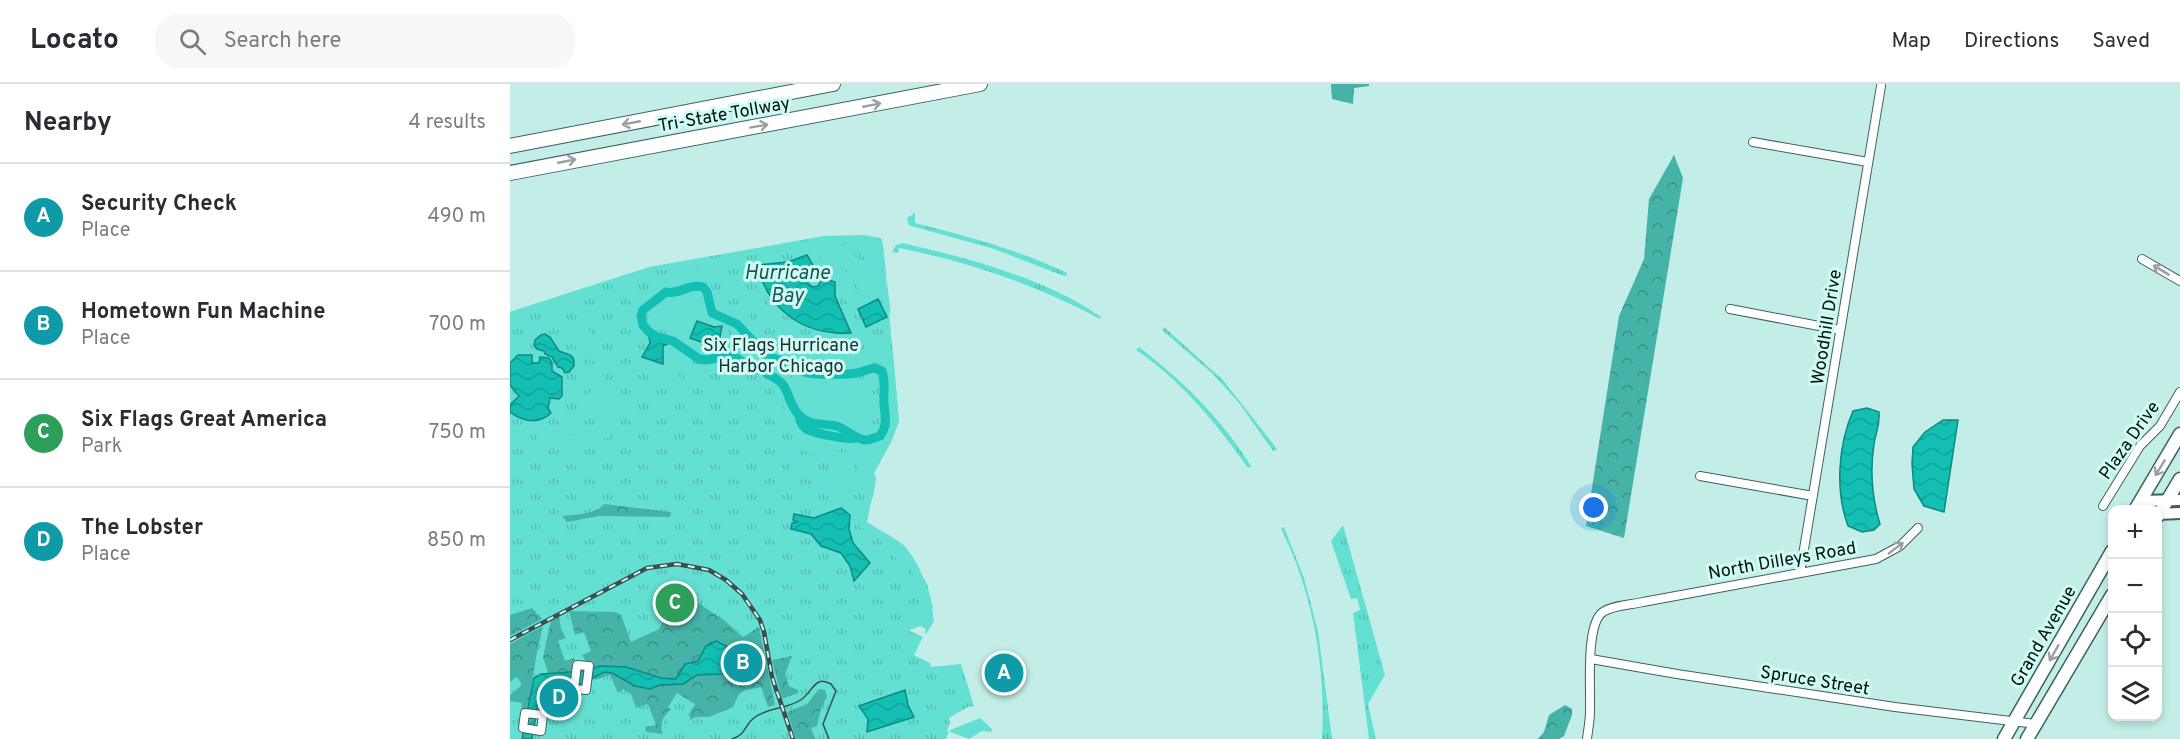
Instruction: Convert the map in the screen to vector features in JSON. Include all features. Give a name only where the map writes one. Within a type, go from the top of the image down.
[{"type":"highway","name":"Tri-State Tollway","points":[[510,146],[832,84]]},
{"type":"highway","name":"Tri-State Tollway","points":[[510,173],[980,84]]},
{"type":"main road","points":[[2139,505],[2180,435]]},
{"type":"main road","points":[[2162,508],[2180,479]]},
{"type":"main road","name":"Grand Avenue","points":[[2004,739],[2108,558]]},
{"type":"main road","points":[[2027,739],[2108,602]]},
{"type":"street","name":"Woodhill Drive","points":[[1800,573],[1881,87]]},
{"type":"street","points":[[1753,142],[1868,162]]},
{"type":"street","points":[[2142,259],[2180,281]]},
{"type":"street","points":[[1730,309],[1840,330]]},
{"type":"street","name":"Plaza Drive","points":[[2103,506],[2140,446],[2160,426],[2180,392]]},
{"type":"street","points":[[1700,476],[1813,496]]},
{"type":"street","points":[[2143,505],[2166,500],[2180,500]]},
{"type":"street","points":[[2162,515],[2180,513]]},
{"type":"street","name":"North Dilleys Road","points":[[1587,739],[1594,626],[1597,618],[1608,609],[1876,559],[1900,546],[1918,528]]},
{"type":"street","name":"Spruce Street","points":[[1591,659],[1850,700],[2036,724]]},
{"type":"green space","points":[[1331,84],[1369,84],[1369,86],[1354,88],[1353,104],[1332,99]]},
{"type":"green space","points":[[1674,155],[1683,178],[1624,538],[1586,526],[1619,316],[1644,259],[1649,199]]},
{"type":"green space","points":[[915,213],[915,223],[1012,250],[1067,273],[1067,275],[1064,276],[994,249],[911,226],[907,218]]},
{"type":"green space","name":"Six Flags Hurricane Harbor Chicago","points":[[864,235],[881,238],[883,246],[899,421],[891,442],[874,473],[876,479],[867,522],[905,546],[927,584],[933,608],[920,626],[908,630],[923,637],[914,655],[930,663],[931,667],[961,664],[974,706],[949,718],[947,731],[949,732],[946,739],[510,739],[510,312],[649,267],[824,236]]},
{"type":"green space","points":[[858,236],[881,241],[887,281],[881,264],[869,261],[845,242],[834,248],[848,277],[841,280],[826,272],[816,249],[795,258],[791,251],[777,255],[750,255],[736,261],[708,265],[696,264],[653,269],[824,238]]},
{"type":"green space","points":[[902,243],[1005,271],[1056,291],[1101,317],[1100,319],[1027,285],[977,268],[899,248],[898,253],[892,252],[896,245]]},
{"type":"green space","points":[[850,252],[862,262],[881,269],[885,282],[881,295],[865,305],[845,259],[846,254]]},
{"type":"green space","points":[[694,269],[705,270],[721,308],[748,317],[758,328],[764,337],[766,348],[761,360],[731,332],[731,317],[715,309],[713,296],[705,283],[694,280],[676,290],[657,290],[680,282]]},
{"type":"green space","points":[[887,281],[891,316],[884,298]]},
{"type":"green space","points":[[587,287],[588,290],[567,297],[566,308],[553,306],[510,316],[510,312]]},
{"type":"green space","points":[[693,287],[704,290],[708,307],[704,308],[702,315],[723,321],[722,326],[714,327],[697,321],[690,338],[707,344],[713,351],[699,350],[675,333],[649,328],[649,321],[660,325],[667,306],[656,302]]},
{"type":"green space","points":[[580,321],[600,344],[597,361],[590,361],[589,368],[590,352],[595,347],[579,328],[575,332],[571,331]]},
{"type":"green space","points":[[1164,327],[1223,380],[1277,449],[1273,451],[1239,403],[1213,374],[1162,330]]},
{"type":"green space","points":[[669,343],[678,350],[670,360],[670,373],[686,380],[692,377],[696,381],[695,384],[669,383],[666,379],[662,354],[664,345]]},
{"type":"green space","points":[[1139,347],[1200,401],[1227,432],[1251,466],[1248,468],[1211,419],[1183,389],[1136,350]]},
{"type":"green space","name":"Six Flags Hurricane Harbor Chicago","points":[[776,352],[800,353],[826,364],[853,358],[862,375],[838,387],[826,386],[770,362]]},
{"type":"green space","points":[[893,352],[899,421],[891,442],[874,473],[876,479],[873,498],[865,495],[858,481],[857,470],[866,445],[878,444],[886,435],[891,423],[887,406],[888,374],[883,364],[874,362],[861,364],[868,353]]},
{"type":"green space","points":[[769,367],[818,389],[849,388],[858,403],[865,404],[869,420],[859,456],[830,455],[830,451],[856,454],[859,449],[806,437],[802,441],[805,445],[820,449],[824,454],[819,462],[803,449],[791,460],[804,475],[799,478],[792,474],[790,460],[787,459],[795,430],[792,419],[763,379]]},
{"type":"green space","points":[[589,373],[606,377],[602,381],[593,383],[595,381],[592,378],[589,379]]},
{"type":"green space","points":[[612,387],[621,410],[611,410],[611,437],[538,440],[534,432],[559,429],[581,436],[594,432],[603,417],[601,397],[588,402],[586,397],[591,391]]},
{"type":"green space","points":[[829,460],[854,461],[849,482],[842,490],[831,495],[824,497],[824,493],[813,494],[833,477],[834,463],[828,462]]},
{"type":"green space","points":[[604,504],[671,512],[670,517],[599,516],[567,522],[562,516],[591,512]]},
{"type":"green space","points":[[858,522],[876,528],[895,539],[905,547],[916,563],[928,592],[934,621],[926,634],[926,629],[920,626],[907,631],[906,627],[929,604],[912,577],[914,575],[910,569],[906,571],[880,540],[860,527]]},
{"type":"green space","points":[[1343,525],[1385,675],[1368,704],[1376,739],[1369,739],[1353,613],[1360,610],[1357,598],[1351,599],[1331,541]]},
{"type":"green space","points":[[1284,527],[1304,578],[1318,631],[1332,739],[1322,739],[1322,685],[1315,631],[1301,578],[1281,529]]},
{"type":"green space","points":[[694,600],[725,621],[743,637],[759,627],[775,705],[768,707],[761,687],[745,690],[739,694],[733,707],[709,717],[696,717],[690,720],[688,716],[695,704],[677,693],[668,707],[671,709],[662,720],[663,734],[646,732],[645,727],[656,725],[648,704],[636,708],[631,694],[623,689],[618,693],[610,675],[590,680],[589,666],[582,655],[591,651],[584,632],[575,635],[569,611],[615,612],[621,615],[631,642],[659,629],[671,608]]},
{"type":"green space","points":[[532,608],[542,619],[510,636],[510,615]]},
{"type":"green space","points":[[559,616],[561,629],[566,638],[558,641],[565,661],[574,658],[577,672],[548,673],[543,657],[551,620]]},
{"type":"green space","points":[[543,626],[528,713],[521,712],[522,703],[510,701],[510,695],[522,685],[517,677],[510,682],[510,644]]},
{"type":"green space","points":[[792,656],[785,674],[789,686],[798,690],[798,693],[782,699],[772,660]]},
{"type":"green space","points":[[819,689],[825,690],[827,696],[817,726],[811,728],[815,739],[796,739],[787,712],[807,704]]},
{"type":"green space","points":[[1565,705],[1572,709],[1572,715],[1564,736],[1559,739],[1538,739],[1544,732],[1549,715]]},
{"type":"green space","points":[[980,718],[992,729],[991,732],[982,731],[969,739],[950,732],[950,730]]},
{"type":"water","name":"Hurricane Bay","points":[[807,255],[818,274],[808,280],[808,284],[813,287],[818,286],[822,278],[835,282],[835,296],[851,333],[834,333],[804,325],[779,307],[762,281],[757,265],[788,262]]},
{"type":"water","points":[[878,299],[887,317],[866,327],[858,309]]},
{"type":"water","points":[[697,321],[714,327],[722,326],[719,342],[713,351],[707,344],[690,338]]},
{"type":"water","points":[[648,331],[655,336],[673,341],[663,346],[663,364],[642,357],[650,343]]},
{"type":"water","points":[[545,334],[550,337],[559,351],[572,357],[574,366],[569,372],[565,373],[552,357],[534,345],[535,340]]},
{"type":"water","points":[[518,355],[532,355],[532,363],[539,363],[540,357],[549,358],[552,371],[562,377],[562,396],[559,399],[550,398],[548,408],[551,413],[536,421],[520,418],[510,412],[510,405],[519,396],[510,385],[510,363]]},
{"type":"water","points":[[1867,408],[1879,412],[1872,474],[1880,524],[1874,530],[1862,532],[1848,526],[1841,498],[1840,468],[1844,438],[1853,411]]},
{"type":"water","points":[[1943,420],[1958,420],[1944,512],[1924,506],[1914,489],[1912,464],[1913,447],[1925,432]]},
{"type":"water","points":[[841,508],[850,515],[849,529],[853,543],[870,563],[854,581],[850,566],[841,553],[821,546],[811,534],[791,529],[792,523],[797,522],[793,520],[794,514],[814,518]]},
{"type":"water","points":[[716,641],[732,649],[731,653],[734,656],[732,664],[735,672],[743,675],[753,671],[758,673],[757,676],[747,685],[740,686],[729,671],[722,674],[697,675],[683,684],[660,685],[650,689],[635,686],[612,673],[604,672],[577,685],[552,680],[544,684],[539,698],[532,739],[522,739],[534,678],[541,674],[585,671],[600,666],[626,667],[661,678],[676,679],[685,664],[698,661],[706,646]]},
{"type":"water","points":[[905,690],[908,705],[914,717],[867,732],[868,719],[859,706]]},
{"type":"waterway","points":[[755,370],[732,355],[707,360],[699,359],[673,341],[655,336],[643,325],[641,316],[643,310],[666,292],[703,287],[707,292],[712,313],[737,324],[765,354]]},
{"type":"waterway","points":[[772,358],[808,373],[861,372]]},
{"type":"waterway","points":[[863,371],[874,368],[882,371],[884,380],[884,428],[880,436],[868,440]]},
{"type":"waterway","points":[[767,374],[781,383],[795,410],[804,419],[812,423],[836,426],[865,440]]},
{"type":"waterway","points":[[799,415],[800,421],[808,430],[838,437],[856,438]]},
{"type":"tram line","points":[[732,739],[740,735],[755,717],[766,711],[797,702],[821,681],[831,684],[836,691],[823,724],[829,739]]},
{"type":"railway","points":[[510,640],[647,568],[677,564],[709,570],[726,580],[742,594],[760,620],[772,677],[793,739]]},
{"type":"place","name":"Six Flags Great America","points":[[675,603]]},
{"type":"place","name":"Hometown Fun Machine","points":[[743,663]]},
{"type":"place","name":"Security Check","points":[[1004,673]]},
{"type":"place","name":"The Lobster","points":[[559,698]]}]
